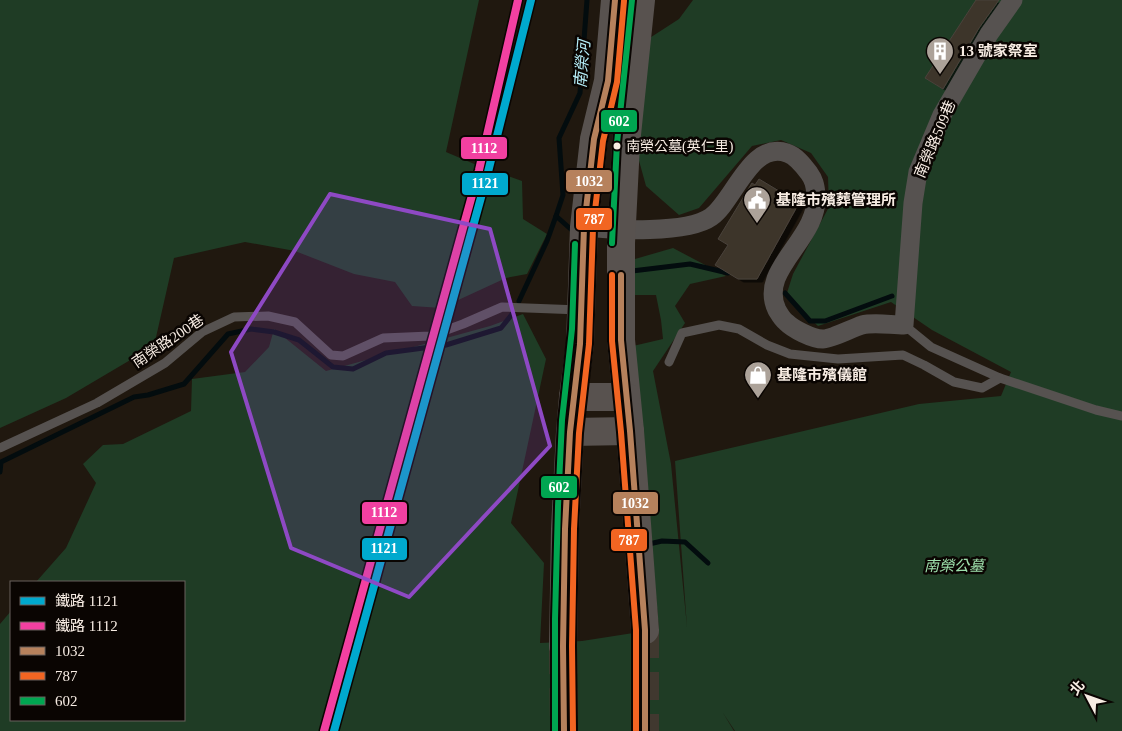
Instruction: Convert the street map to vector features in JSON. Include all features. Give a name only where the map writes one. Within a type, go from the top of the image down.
[{"type":"main road","points":[[563,646],[565,528],[570,432],[580,344],[584,227],[594,139],[608,81],[615,0]]},
{"type":"main road","points":[[641,0],[626,144],[622,230],[621,340],[645,630]]},
{"type":"main road","points":[[573,397],[626,397]]},
{"type":"main road","points":[[570,432],[630,431]]},
{"type":"street","name":"南榮路509巷","points":[[904,325],[912,203],[918,172],[942,114],[989,34],[1013,0]]},
{"type":"street","points":[[584,227],[622,230],[699,224],[713,216],[758,157],[774,151],[787,153],[801,162],[814,181],[816,200],[811,224],[777,274],[772,288],[774,304],[782,320],[795,331],[823,339],[864,324],[904,325]]},
{"type":"lane","name":"南榮路200巷","points":[[0,448],[97,403],[165,363],[202,332],[234,317],[268,316],[295,322],[331,355],[343,356],[383,338],[430,336],[502,308],[582,310]]},
{"type":"lane","points":[[669,362],[682,332],[720,325],[739,329],[767,345],[790,354],[838,359],[902,354],[954,382],[982,388],[1000,378]]},
{"type":"lane","points":[[904,325],[931,347],[1000,378],[1096,410],[1122,416]]},
{"type":"highlighted area","points":[[330,194],[490,229],[550,446],[409,597],[291,548],[231,352]]},
{"type":"green space","points":[[0,0],[479,0],[446,152],[522,181],[523,219],[547,234],[527,274],[506,278],[441,308],[412,306],[395,282],[354,274],[295,251],[245,242],[174,258],[154,346],[66,398],[0,428]]},
{"type":"green space","name":"南榮公墓","points":[[693,0],[1122,0],[1122,731],[735,731],[723,713],[734,731],[0,731],[0,624],[10,612],[10,721],[185,721],[185,581],[37,581],[66,548],[96,483],[83,464],[103,445],[123,444],[191,411],[192,379],[245,372],[269,347],[274,329],[326,371],[490,326],[523,314],[546,359],[511,523],[544,563],[540,643],[582,641],[659,629],[633,346],[663,339],[656,295],[632,295],[635,259],[673,248],[726,276],[690,284],[675,306],[685,323],[653,371],[671,464],[687,627],[675,461],[919,404],[1001,396],[1011,372],[932,330],[891,302],[818,326],[786,296],[793,274],[829,207],[828,177],[811,153],[781,140],[752,146],[699,208],[679,215],[646,186],[638,157],[645,41],[679,19]]},
{"type":"building","points":[[976,0],[999,0],[979,28],[943,89],[925,78]]},
{"type":"building","name":"基隆市殯葬管理所","points":[[759,179],[799,203],[757,279],[738,279],[715,265],[728,245],[718,239],[752,183],[755,185]]},
{"type":"waterway","name":"南榮河","points":[[574,232],[556,216],[563,195],[559,138],[580,93],[587,0]]},
{"type":"waterway","points":[[519,301],[547,241],[556,216]]},
{"type":"waterway","name":"南榮河","points":[[632,271],[690,264],[728,273]]},
{"type":"waterway","name":"南榮河","points":[[785,293],[810,321],[825,321],[892,296]]},
{"type":"waterway","points":[[0,472],[1,462],[134,397],[148,395],[184,384],[228,334],[251,329],[274,332],[299,340],[333,367],[353,369],[386,353],[446,345],[501,328],[513,313]]},
{"type":"waterway","points":[[649,544],[662,541],[685,542],[708,563]]},
{"type":"tunnel","points":[[645,630],[645,731]]},
{"type":"tunnel","points":[[563,646],[564,731]]},
{"type":"rail line","name":"1112","points":[[324,731],[479,170],[518,0]]},
{"type":"rail line","name":"1121","points":[[334,731],[488,172],[531,0]]},
{"type":"transit line","name":"1032","points":[[564,731],[565,529],[570,432],[580,344],[584,227],[594,139],[608,81],[615,0]]},
{"type":"transit line","name":"602","points":[[612,243],[617,143],[632,0]]},
{"type":"transit line","name":"787","points":[[573,731],[574,529],[579,433],[589,344],[593,228],[603,141],[617,82],[624,1]]},
{"type":"transit line","name":"602","points":[[555,731],[558,506],[562,420],[572,329],[575,244]]},
{"type":"transit line","name":"787","points":[[612,275],[612,341],[636,630],[636,731]]},
{"type":"transit line","name":"1032","points":[[621,275],[621,340],[645,630],[645,731]]},
{"type":"place","name":"13 號家祭室","points":[[940,75]]},
{"type":"place","name":"南榮公墓(英仁里)","points":[[617,146]]},
{"type":"place","name":"基隆市殯葬管理所","points":[[757,224]]},
{"type":"place","name":"基隆市殯儀館","points":[[758,399]]}]
